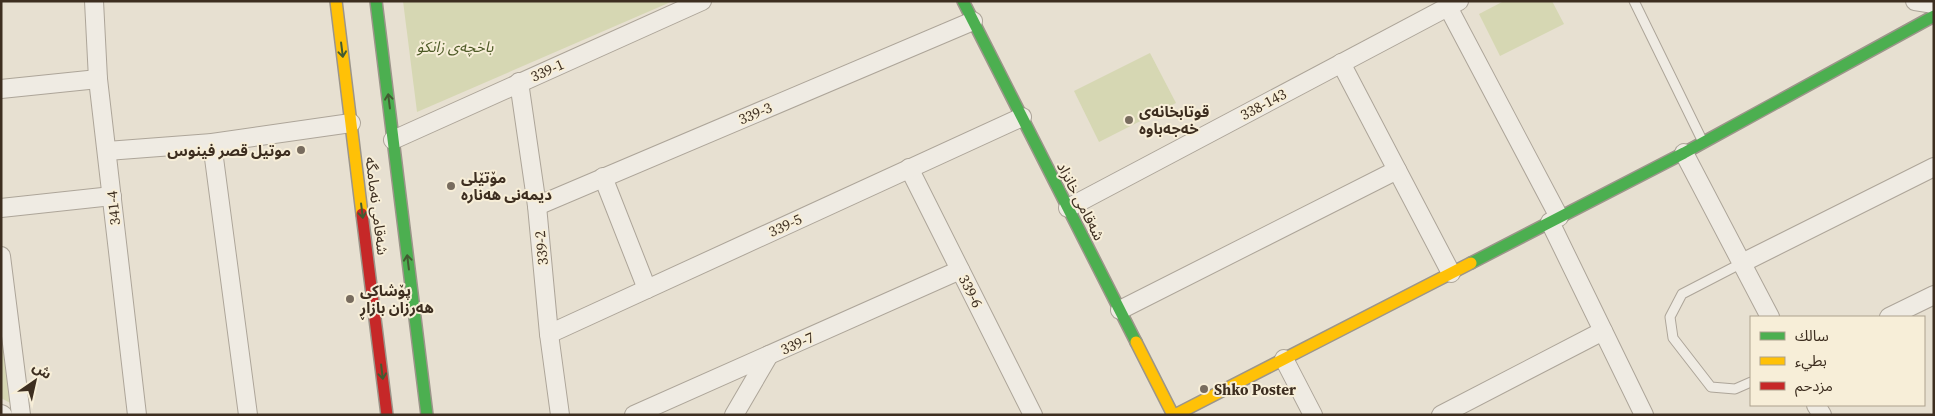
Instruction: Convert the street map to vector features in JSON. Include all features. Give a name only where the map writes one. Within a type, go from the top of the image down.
[{"type":"street","name":"341-4","points":[[94,1],[98,80],[136,415]]},
{"type":"street","name":"شەقامی نەمامگە","points":[[336,1],[388,415]]},
{"type":"street","name":"شەقامی نەمامگە","points":[[376,1],[427,415]]},
{"type":"street","name":"شەقامی خانزاد","points":[[962,1],[1174,415]]},
{"type":"street","points":[[1915,1],[1934,4]]},
{"type":"street","name":"339-1","points":[[393,140],[693,3]]},
{"type":"street","points":[[1454,4],[1603,331],[1644,415]]},
{"type":"street","name":"338-143","points":[[1068,208],[1454,4]]},
{"type":"street","points":[[1174,415],[1684,153],[1934,16]]},
{"type":"street","name":"339-3","points":[[537,206],[973,21]]},
{"type":"street","points":[[1341,63],[1451,273]]},
{"type":"street","points":[[1,89],[98,80]]},
{"type":"street","name":"339-2","points":[[519,82],[537,206],[549,334],[560,415]]},
{"type":"street","name":"339-5","points":[[549,334],[1022,116]]},
{"type":"street","points":[[107,151],[212,143],[351,123]]},
{"type":"street","points":[[212,143],[248,415]]},
{"type":"street","points":[[1684,153],[1769,316]]},
{"type":"street","points":[[1742,263],[1934,167]]},
{"type":"street","name":"339-6","points":[[909,168],[1033,415]]},
{"type":"street","points":[[1120,310],[1397,170]]},
{"type":"street","points":[[603,177],[647,289]]},
{"type":"street","points":[[1,208],[112,196]]},
{"type":"street","points":[[1,256],[21,415]]},
{"type":"street","name":"339-7","points":[[634,415],[960,270]]},
{"type":"street","points":[[1891,316],[1934,295]]},
{"type":"street","points":[[1441,415],[1603,331]]},
{"type":"street","points":[[734,415],[769,356]]},
{"type":"street","points":[[1284,359],[1313,415]]},
{"type":"lane","points":[[1634,1],[1703,143]]},
{"type":"lane","points":[[1742,263],[1682,294],[1670,317],[1673,338],[1711,387],[1735,389],[1750,382]]},
{"type":"green space","name":"باخچەی زانکۆ","points":[[403,1],[673,1],[417,112]]},
{"type":"green space","points":[[1504,1],[1552,1],[1564,24],[1500,56],[1479,14]]},
{"type":"green space","points":[[1150,53],[1176,103],[1099,142],[1074,91]]},
{"type":"green space","points":[[1,296],[14,405],[1,398]]},
{"type":"traffic: fast","points":[[376,1],[427,415]]},
{"type":"traffic: fast","points":[[963,1],[1136,342]]},
{"type":"traffic: fast","points":[[1471,263],[1684,153],[1934,16]]},
{"type":"traffic: slow","points":[[336,1],[362,214]]},
{"type":"traffic: slow","points":[[1175,415],[1471,263]]},
{"type":"traffic: slow","points":[[1136,342],[1173,415]]},
{"type":"traffic: jam","points":[[362,214],[387,415]]},
{"type":"place","name":"قوتابخانەی خەجەباوە","points":[[1129,120]]},
{"type":"place","name":"موتيل قصر فينوس","points":[[301,150]]},
{"type":"place","name":"مۆتێلی دیمەنی هەنارە","points":[[451,186]]},
{"type":"place","name":"پۆشاکی هەرزان بازاڕ","points":[[350,299]]},
{"type":"place","name":"Shko Poster","points":[[1204,389]]}]
